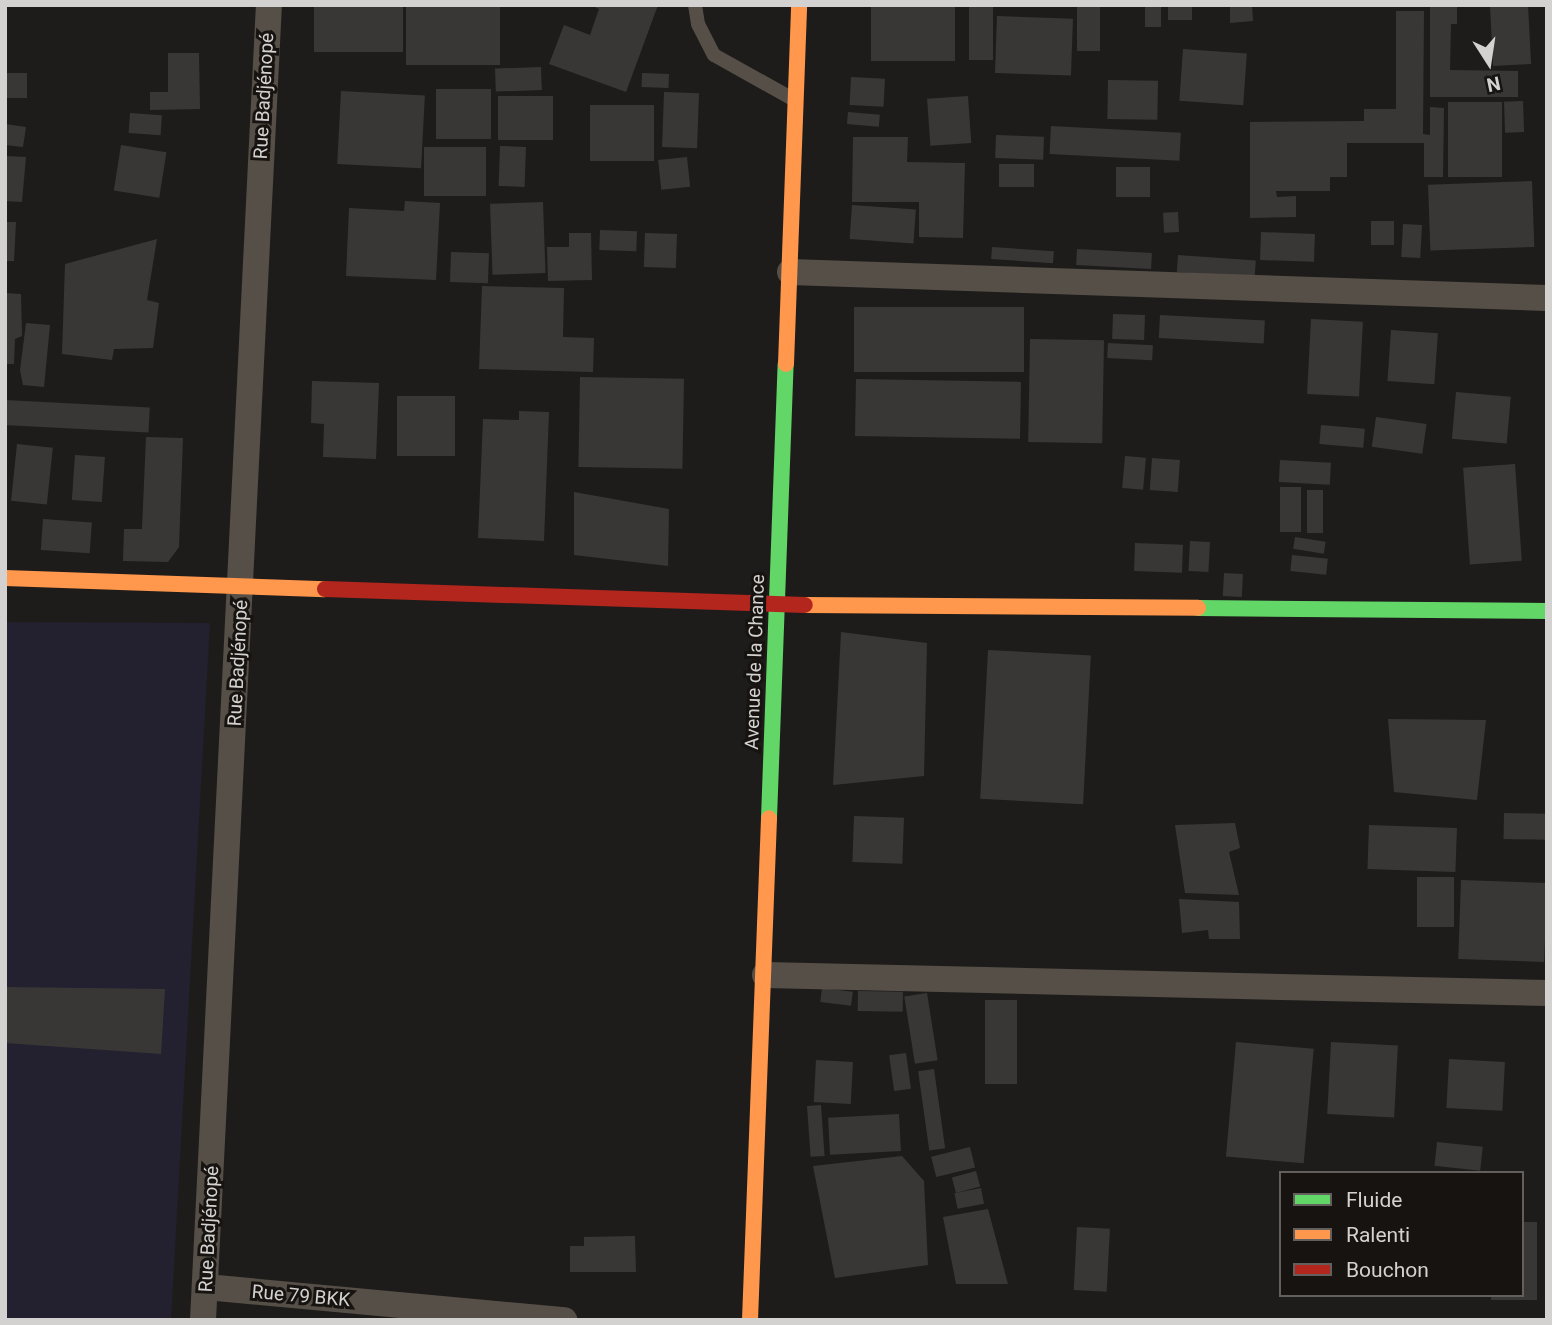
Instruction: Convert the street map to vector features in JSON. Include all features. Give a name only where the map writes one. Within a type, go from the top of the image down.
[{"type":"street","name":"Rue Badjénopé","points":[[203,1320],[242,586],[269,5]]},
{"type":"street","name":"Avenue de la Chance","points":[[750,1320],[765,975],[799,5]]},
{"type":"street","points":[[790,272],[1547,298]]},
{"type":"street","points":[[5,578],[778,605],[1547,611]]},
{"type":"street","points":[[765,975],[950,976],[1099,986],[1547,993]]},
{"type":"street","name":"Rue 79 BKK","points":[[206,1287],[564,1320]]},
{"type":"lane","points":[[695,5],[698,24],[714,55],[796,100]]},
{"type":"shaded area","points":[[5,622],[210,623],[171,1320],[5,1320]]},
{"type":"building","points":[[314,5],[403,5],[403,52],[314,52]]},
{"type":"building","points":[[406,5],[500,5],[500,65],[406,65]]},
{"type":"building","points":[[590,5],[658,5],[626,92],[549,64],[564,25],[590,35],[599,9]]},
{"type":"building","points":[[871,5],[955,5],[955,61],[871,61]]},
{"type":"building","points":[[969,5],[993,5],[993,60],[969,60]]},
{"type":"building","points":[[1077,5],[1100,5],[1100,51],[1077,51]]},
{"type":"building","points":[[1145,5],[1161,5],[1161,27],[1145,27]]},
{"type":"building","points":[[1168,5],[1192,5],[1192,20],[1168,20]]},
{"type":"building","points":[[1230,5],[1252,5],[1253,21],[1230,23]]},
{"type":"building","points":[[1430,5],[1457,5],[1457,24],[1451,24],[1450,70],[1518,71],[1518,97],[1430,97]]},
{"type":"building","points":[[1528,5],[1531,64],[1493,66],[1490,7]]},
{"type":"building","points":[[1396,11],[1424,11],[1423,134],[1430,135],[1430,107],[1444,108],[1443,177],[1424,177],[1424,143],[1347,143],[1347,177],[1330,177],[1330,191],[1276,191],[1277,197],[1296,196],[1296,217],[1250,218],[1250,122],[1364,121],[1364,109],[1396,109]]},
{"type":"building","points":[[997,16],[1073,19],[1071,76],[995,73]]},
{"type":"building","points":[[1183,49],[1247,53],[1243,105],[1179,101]]},
{"type":"building","points":[[168,53],[199,53],[200,109],[150,110],[150,92],[168,92]]},
{"type":"building","points":[[541,67],[542,90],[496,92],[495,69]]},
{"type":"building","points":[[5,73],[27,73],[27,98],[5,98]]},
{"type":"building","points":[[642,73],[669,74],[668,88],[642,87]]},
{"type":"building","points":[[851,77],[885,79],[883,107],[850,105]]},
{"type":"building","points":[[1108,80],[1158,81],[1157,120],[1107,119]]},
{"type":"building","points":[[436,89],[491,89],[491,139],[436,139]]},
{"type":"building","points":[[341,91],[425,95],[421,168],[337,164]]},
{"type":"building","points":[[664,92],[699,93],[697,148],[662,147]]},
{"type":"building","points":[[498,96],[553,96],[553,140],[498,140]]},
{"type":"building","points":[[968,96],[971,143],[930,146],[927,99]]},
{"type":"building","points":[[1523,101],[1524,132],[1505,133],[1504,102]]},
{"type":"building","points":[[1448,102],[1502,102],[1502,177],[1448,177]]},
{"type":"building","points":[[590,105],[654,105],[654,161],[590,161]]},
{"type":"building","points":[[848,112],[880,115],[879,127],[847,124]]},
{"type":"building","points":[[130,113],[162,115],[161,135],[129,133]]},
{"type":"building","points":[[5,124],[26,127],[23,147],[5,145]]},
{"type":"building","points":[[1051,126],[1181,133],[1179,161],[1050,154]]},
{"type":"building","points":[[996,135],[1044,137],[1043,160],[995,158]]},
{"type":"building","points":[[853,137],[908,137],[907,162],[965,163],[963,238],[919,237],[919,202],[852,202]]},
{"type":"building","points":[[121,145],[166,152],[159,198],[114,190]]},
{"type":"building","points":[[500,146],[526,147],[525,187],[499,186]]},
{"type":"building","points":[[424,147],[486,147],[486,196],[424,196]]},
{"type":"building","points":[[5,156],[26,157],[22,202],[5,201]]},
{"type":"building","points":[[687,157],[690,187],[661,190],[658,160]]},
{"type":"building","points":[[999,164],[1034,164],[1034,187],[999,187]]},
{"type":"building","points":[[1116,167],[1150,167],[1150,197],[1116,197]]},
{"type":"building","points":[[1532,181],[1534,247],[1430,251],[1428,185]]},
{"type":"building","points":[[405,201],[440,203],[436,280],[346,276],[349,208],[404,211]]},
{"type":"building","points":[[543,202],[545,273],[493,275],[490,204]]},
{"type":"building","points":[[852,205],[916,209],[913,243],[850,239]]},
{"type":"building","points":[[1178,212],[1179,232],[1164,233],[1163,213]]},
{"type":"building","points":[[1371,221],[1394,221],[1394,245],[1371,245]]},
{"type":"building","points":[[5,222],[16,222],[14,261],[5,261]]},
{"type":"building","points":[[1403,224],[1422,225],[1420,258],[1401,257]]},
{"type":"building","points":[[600,230],[637,231],[636,251],[599,250]]},
{"type":"building","points":[[1261,232],[1315,234],[1314,262],[1260,260]]},
{"type":"building","points":[[569,233],[591,233],[592,280],[548,281],[547,247],[569,247]]},
{"type":"building","points":[[645,233],[677,234],[676,268],[644,267]]},
{"type":"building","points":[[157,239],[147,300],[159,303],[153,348],[114,349],[112,360],[62,354],[65,264]]},
{"type":"building","points":[[992,247],[1054,251],[1053,263],[991,259]]},
{"type":"building","points":[[1077,249],[1152,253],[1151,269],[1076,265]]},
{"type":"building","points":[[451,252],[489,253],[488,283],[450,282]]},
{"type":"building","points":[[1178,255],[1256,260],[1255,277],[1177,272]]},
{"type":"building","points":[[482,286],[564,288],[563,337],[594,338],[593,372],[479,369]]},
{"type":"building","points":[[5,293],[21,294],[22,336],[15,339],[14,364],[5,364]]},
{"type":"building","points":[[854,307],[1024,307],[1024,372],[854,372]]},
{"type":"building","points":[[1113,314],[1145,315],[1144,340],[1112,339]]},
{"type":"building","points":[[1160,315],[1265,320],[1264,343],[1159,338]]},
{"type":"building","points":[[1311,319],[1363,322],[1359,397],[1307,394]]},
{"type":"building","points":[[26,323],[50,325],[44,387],[23,385],[20,370]]},
{"type":"building","points":[[1391,330],[1438,333],[1434,384],[1387,381]]},
{"type":"building","points":[[1030,339],[1104,340],[1102,443],[1028,442]]},
{"type":"building","points":[[1108,343],[1153,345],[1152,360],[1107,358]]},
{"type":"building","points":[[580,377],[684,379],[682,469],[578,467]]},
{"type":"building","points":[[856,379],[1021,382],[1020,439],[855,436]]},
{"type":"building","points":[[312,381],[379,383],[376,459],[323,457],[324,424],[311,423]]},
{"type":"building","points":[[1456,392],[1511,397],[1507,444],[1452,439]]},
{"type":"building","points":[[397,396],[455,396],[455,456],[397,456]]},
{"type":"building","points":[[5,400],[150,408],[148,433],[5,425]]},
{"type":"building","points":[[519,411],[549,412],[544,541],[478,538],[483,419],[519,420]]},
{"type":"building","points":[[1376,417],[1427,424],[1422,454],[1372,447]]},
{"type":"building","points":[[1321,425],[1365,429],[1363,448],[1319,444]]},
{"type":"building","points":[[146,437],[183,438],[179,547],[168,562],[123,561],[124,529],[142,529]]},
{"type":"building","points":[[17,444],[53,448],[47,504],[11,501]]},
{"type":"building","points":[[75,455],[105,457],[102,502],[72,500]]},
{"type":"building","points":[[1125,456],[1146,458],[1143,490],[1122,488]]},
{"type":"building","points":[[1152,458],[1180,460],[1178,492],[1150,490]]},
{"type":"building","points":[[1280,460],[1331,463],[1330,485],[1279,482]]},
{"type":"building","points":[[1515,464],[1522,561],[1470,564],[1463,468]]},
{"type":"building","points":[[1280,487],[1301,487],[1301,532],[1280,532]]},
{"type":"building","points":[[1307,490],[1323,490],[1323,533],[1307,533]]},
{"type":"building","points":[[574,492],[669,509],[668,566],[574,555]]},
{"type":"building","points":[[43,519],[92,522],[90,553],[41,550]]},
{"type":"building","points":[[1295,537],[1326,542],[1324,554],[1293,549]]},
{"type":"building","points":[[1190,541],[1210,542],[1208,572],[1188,571]]},
{"type":"building","points":[[1135,543],[1183,545],[1182,573],[1134,571]]},
{"type":"building","points":[[1292,555],[1328,559],[1326,575],[1290,571]]},
{"type":"building","points":[[1224,573],[1243,574],[1242,597],[1223,596]]},
{"type":"building","points":[[841,632],[927,643],[924,776],[833,785]]},
{"type":"building","points":[[988,650],[1091,655],[1083,804],[980,799]]},
{"type":"building","points":[[1388,719],[1486,720],[1477,800],[1394,792]]},
{"type":"building","points":[[1504,813],[1547,814],[1547,840],[1504,839]]},
{"type":"building","points":[[854,816],[904,818],[902,864],[852,862]]},
{"type":"building","points":[[1235,823],[1240,848],[1229,852],[1239,895],[1185,893],[1175,825]]},
{"type":"building","points":[[1369,825],[1457,828],[1455,872],[1367,869]]},
{"type":"building","points":[[1417,877],[1454,877],[1454,927],[1417,927]]},
{"type":"building","points":[[1461,880],[1547,883],[1544,962],[1458,959]]},
{"type":"building","points":[[1179,899],[1239,902],[1240,939],[1209,939],[1208,930],[1182,933]]},
{"type":"building","points":[[5,987],[165,989],[161,1054],[5,1043]]},
{"type":"building","points":[[822,988],[853,992],[851,1006],[820,1002]]},
{"type":"building","points":[[858,991],[903,992],[903,1012],[858,1011]]},
{"type":"building","points":[[927,993],[938,1060],[915,1064],[904,997]]},
{"type":"building","points":[[985,1000],[1017,1000],[1017,1084],[985,1084]]},
{"type":"building","points":[[1236,1042],[1314,1049],[1304,1163],[1226,1157]]},
{"type":"building","points":[[1331,1042],[1398,1046],[1394,1117],[1327,1114]]},
{"type":"building","points":[[906,1053],[911,1089],[894,1091],[889,1055]]},
{"type":"building","points":[[1449,1059],[1505,1062],[1502,1111],[1446,1108]]},
{"type":"building","points":[[816,1060],[853,1062],[851,1104],[814,1102]]},
{"type":"building","points":[[934,1069],[945,1148],[929,1150],[918,1071]]},
{"type":"building","points":[[821,1105],[825,1156],[811,1157],[807,1106]]},
{"type":"building","points":[[899,1114],[901,1151],[830,1155],[828,1118]]},
{"type":"building","points":[[1437,1142],[1483,1147],[1480,1171],[1434,1166]]},
{"type":"building","points":[[970,1147],[975,1167],[936,1177],[931,1157]]},
{"type":"building","points":[[902,1156],[924,1181],[928,1265],[835,1278],[813,1166]]},
{"type":"building","points":[[976,1171],[980,1186],[956,1193],[952,1177]]},
{"type":"building","points":[[981,1188],[984,1204],[958,1209],[954,1193]]},
{"type":"building","points":[[988,1209],[1008,1284],[956,1284],[943,1217]]},
{"type":"building","points":[[1524,1222],[1537,1222],[1537,1300],[1491,1300],[1491,1297],[1524,1297]]},
{"type":"building","points":[[1077,1227],[1110,1229],[1107,1292],[1074,1290]]},
{"type":"building","points":[[635,1236],[636,1272],[570,1272],[570,1246],[584,1246],[584,1237]]},
{"type":"traffic: fast","points":[[769,818],[786,364]]},
{"type":"traffic: fast","points":[[1198,608],[1547,611]]},
{"type":"traffic: slow","points":[[786,364],[799,5]]},
{"type":"traffic: slow","points":[[5,578],[325,589]]},
{"type":"traffic: slow","points":[[805,605],[1198,608]]},
{"type":"traffic: slow","points":[[750,1320],[769,818]]},
{"type":"traffic: jam","points":[[325,589],[805,605]]}]
